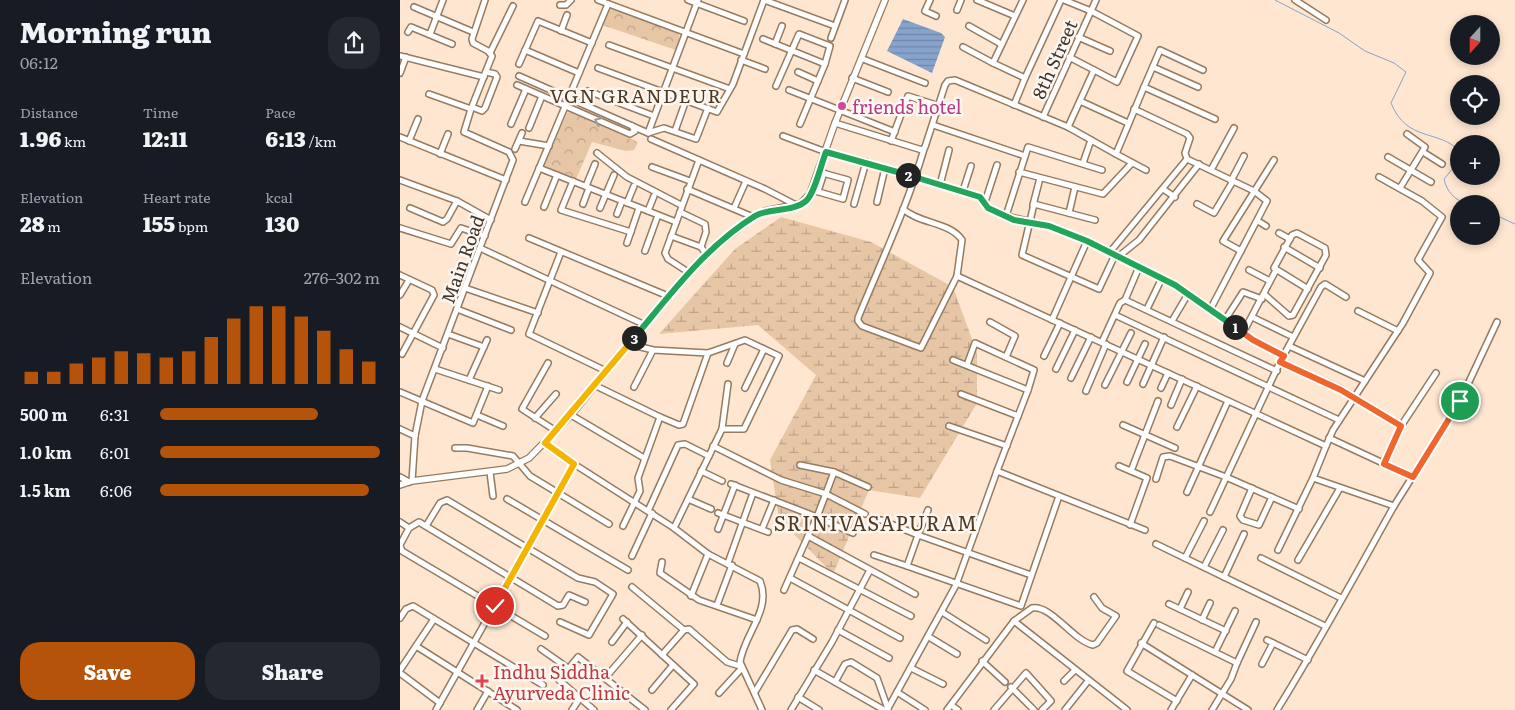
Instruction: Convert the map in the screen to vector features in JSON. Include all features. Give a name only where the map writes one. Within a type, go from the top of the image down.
[{"type":"street","points":[[430,34],[443,0]]},
{"type":"street","points":[[485,0],[473,32],[473,43],[490,53]]},
{"type":"street","points":[[560,5],[566,5],[571,0]]},
{"type":"street","points":[[598,0],[744,54]]},
{"type":"street","points":[[688,0],[744,21]]},
{"type":"street","points":[[598,68],[717,112],[730,89],[764,0],[835,26]]},
{"type":"street","points":[[831,38],[845,0]]},
{"type":"street","points":[[400,485],[410,481],[490,472],[521,464],[545,443],[571,415],[688,272],[706,254],[753,217],[765,212],[796,206],[805,201],[815,191],[834,123],[852,78],[863,58],[885,0]]},
{"type":"street","points":[[930,0],[926,11],[936,16]]},
{"type":"street","points":[[957,10],[961,0]]},
{"type":"street","points":[[977,0],[1015,16]]},
{"type":"street","points":[[993,63],[1023,0]]},
{"type":"street","points":[[1014,105],[1063,0],[1091,11],[1138,36],[1117,82],[1069,57]]},
{"type":"street","name":"8th Street","points":[[1043,118],[1096,0]]},
{"type":"street","points":[[1295,0],[1326,20]]},
{"type":"street","points":[[648,133],[697,2]]},
{"type":"street","points":[[525,202],[608,4]]},
{"type":"street","name":"Main Road","points":[[410,481],[415,436],[422,401],[513,160],[512,155],[464,132],[471,108],[492,56],[490,53],[513,6]]},
{"type":"street","points":[[414,8],[473,32]]},
{"type":"street","points":[[561,30],[567,15]]},
{"type":"street","points":[[519,64],[538,21],[592,43]]},
{"type":"street","points":[[408,32],[411,26],[452,44]]},
{"type":"street","points":[[774,44],[782,26]]},
{"type":"street","points":[[969,26],[1002,44]]},
{"type":"street","points":[[776,86],[790,50],[799,34],[828,45],[830,48],[825,64],[800,124]]},
{"type":"street","points":[[1078,37],[1110,51]]},
{"type":"street","points":[[763,39],[825,64]]},
{"type":"street","points":[[609,45],[730,89]]},
{"type":"street","points":[[963,47],[1025,78]]},
{"type":"street","points":[[525,50],[579,73]]},
{"type":"street","points":[[1116,154],[1160,50],[1203,70]]},
{"type":"street","points":[[400,73],[403,56],[497,77],[485,108],[482,111],[429,94]]},
{"type":"street","points":[[863,58],[925,83]]},
{"type":"street","points":[[741,60],[765,70]]},
{"type":"street","points":[[1152,67],[1198,87]]},
{"type":"street","points":[[1068,127],[1094,70]]},
{"type":"street","points":[[798,72],[818,81]]},
{"type":"street","points":[[519,76],[648,133],[664,128],[696,139],[708,108]]},
{"type":"street","points":[[852,78],[888,92]]},
{"type":"street","points":[[903,209],[912,217],[958,233],[962,240],[962,252],[957,276],[921,348],[860,324],[858,318],[915,178],[945,85],[948,81],[955,80],[1068,127],[1146,170]]},
{"type":"street","points":[[517,85],[632,135],[635,129],[631,126]]},
{"type":"street","points":[[1144,87],[1215,119]]},
{"type":"street","points":[[511,124],[526,89]]},
{"type":"street","points":[[789,90],[895,132]]},
{"type":"street","points":[[588,91],[654,116]]},
{"type":"street","points":[[529,128],[542,96]]},
{"type":"street","points":[[892,142],[909,96],[939,106]]},
{"type":"street","points":[[675,131],[686,100]]},
{"type":"street","points":[[1080,101],[1128,123]]},
{"type":"street","points":[[1134,109],[1187,134],[1190,138],[1185,153],[1188,159],[1254,191],[1267,201],[1210,310]]},
{"type":"street","points":[[409,141],[418,119]]},
{"type":"street","points":[[834,123],[917,150],[924,149]]},
{"type":"street","points":[[933,125],[1025,156]]},
{"type":"street","points":[[1211,170],[1234,128]]},
{"type":"street","points":[[516,149],[522,133]]},
{"type":"street","points":[[440,154],[448,134]]},
{"type":"street","points":[[1400,188],[1425,146],[1407,134]]},
{"type":"street","points":[[783,136],[826,152],[964,191],[980,197],[988,208],[1006,216],[1029,223],[1049,226],[1087,241],[1162,278],[1243,332],[1284,356]]},
{"type":"street","points":[[400,137],[506,180]]},
{"type":"street","points":[[651,139],[746,181],[796,206]]},
{"type":"street","points":[[1083,163],[1091,140]]},
{"type":"street","points":[[519,141],[549,146]]},
{"type":"street","points":[[1006,216],[1019,172],[1030,146],[1102,170]]},
{"type":"street","points":[[940,184],[949,150]]},
{"type":"street","points":[[1423,152],[1442,164]]},
{"type":"street","points":[[598,153],[627,177],[705,224],[706,232],[701,247]]},
{"type":"street","points":[[1197,204],[1214,213],[1244,156]]},
{"type":"street","points":[[1388,157],[1431,182]]},
{"type":"street","points":[[1040,178],[1022,255],[1099,289],[1114,254],[1162,188],[1188,159]]},
{"type":"street","points":[[688,272],[666,256],[680,208],[698,160]]},
{"type":"street","points":[[1242,251],[1224,240],[1274,160]]},
{"type":"street","points":[[854,204],[866,162]]},
{"type":"street","points":[[1019,172],[1103,194],[1132,163]]},
{"type":"street","points":[[583,204],[595,164]]},
{"type":"street","points":[[1114,254],[1139,240],[1175,197],[1199,164]]},
{"type":"street","points":[[985,202],[997,165]]},
{"type":"street","points":[[964,191],[971,166]]},
{"type":"street","points":[[652,167],[690,181]]},
{"type":"street","points":[[539,168],[676,222]]},
{"type":"street","points":[[877,202],[885,168]]},
{"type":"street","points":[[815,191],[843,199],[848,180],[821,172]]},
{"type":"street","points":[[544,207],[557,175]]},
{"type":"street","points":[[600,208],[614,175]]},
{"type":"street","points":[[1278,550],[1313,478],[1329,438],[1353,397],[1398,331],[1430,276],[1418,260],[1442,217],[1436,211],[1400,188],[1378,177]]},
{"type":"street","points":[[400,180],[457,201],[491,220]]},
{"type":"street","points":[[573,181],[561,210],[631,232]]},
{"type":"street","points":[[734,208],[746,181]]},
{"type":"street","points":[[617,214],[634,186]]},
{"type":"street","points":[[1069,213],[1075,187]]},
{"type":"street","points":[[1162,188],[1175,197]]},
{"type":"street","points":[[687,189],[753,217]]},
{"type":"street","points":[[648,211],[654,196]]},
{"type":"street","points":[[410,208],[443,222],[447,219],[457,201]]},
{"type":"street","points":[[1033,205],[1095,220]]},
{"type":"street","points":[[627,242],[639,208]]},
{"type":"street","points":[[645,251],[658,215]]},
{"type":"street","points":[[1258,221],[1266,226]]},
{"type":"street","points":[[400,228],[451,244],[461,228],[484,236]]},
{"type":"street","points":[[1279,233],[1290,239]]},
{"type":"street","points":[[1225,320],[1243,292],[1263,296],[1291,316],[1326,256],[1324,248],[1300,233],[1294,234],[1275,264],[1276,270],[1270,281],[1263,296],[1252,317],[1243,332]]},
{"type":"street","points":[[672,236],[701,247],[706,254]]},
{"type":"street","points":[[529,238],[668,296]]},
{"type":"street","points":[[1052,320],[1087,241]]},
{"type":"street","points":[[1284,247],[1320,268]]},
{"type":"street","points":[[480,248],[645,325]]},
{"type":"street","points":[[561,252],[538,313],[529,331],[531,336],[606,371]]},
{"type":"street","points":[[1086,391],[1120,302],[1125,300],[1139,267]]},
{"type":"street","points":[[1249,270],[1270,281]]},
{"type":"street","points":[[1276,270],[1308,289]]},
{"type":"street","points":[[400,275],[432,290],[434,295],[402,354]]},
{"type":"street","points":[[957,276],[1326,446]]},
{"type":"street","points":[[1147,309],[1162,278]]},
{"type":"street","points":[[400,295],[409,280]]},
{"type":"street","points":[[1210,512],[1280,362],[1323,284],[1346,297]]},
{"type":"street","points":[[465,288],[538,313]]},
{"type":"street","points":[[1172,321],[1188,294]]},
{"type":"street","points":[[1125,300],[1277,371]]},
{"type":"street","points":[[458,309],[511,330]]},
{"type":"street","points":[[1358,311],[1398,331]]},
{"type":"street","points":[[1116,315],[1339,420]]},
{"type":"street","points":[[1252,317],[1293,337]]},
{"type":"street","points":[[990,322],[1015,336],[1006,357]]},
{"type":"street","points":[[1277,710],[1308,660],[1325,626],[1394,506],[1460,401],[1498,322]]},
{"type":"street","points":[[1044,356],[1060,323]]},
{"type":"street","points":[[400,327],[443,348]]},
{"type":"street","points":[[1056,369],[1075,330]]},
{"type":"street","points":[[1105,385],[1131,333]]},
{"type":"street","points":[[448,334],[484,347]]},
{"type":"street","points":[[1071,378],[1091,337]]},
{"type":"street","points":[[1143,384],[1164,337]]},
{"type":"street","points":[[469,380],[487,340]]},
{"type":"street","points":[[629,344],[653,350],[708,353],[746,340],[779,356],[744,429],[722,429]]},
{"type":"street","points":[[886,710],[929,637],[956,585],[1034,370],[975,343],[967,366]]},
{"type":"street","points":[[727,364],[735,344]]},
{"type":"street","points":[[1127,382],[1145,344]]},
{"type":"street","points":[[1289,346],[1365,381]]},
{"type":"street","points":[[745,388],[764,349]]},
{"type":"street","points":[[634,387],[653,350]]},
{"type":"street","points":[[594,385],[679,425],[682,424],[708,353]]},
{"type":"street","points":[[953,360],[1028,390]]},
{"type":"street","points":[[1280,362],[1341,390],[1401,426]]},
{"type":"street","points":[[548,363],[522,406],[523,411],[556,431]]},
{"type":"street","points":[[434,368],[499,390]]},
{"type":"street","points":[[1161,388],[1168,373]]},
{"type":"street","points":[[1384,464],[1401,426],[1436,373]]},
{"type":"street","points":[[1171,405],[1182,379]]},
{"type":"street","points":[[674,528],[722,429],[728,384]]},
{"type":"street","points":[[400,392],[471,423],[474,422],[488,386]]},
{"type":"street","points":[[1177,428],[1197,386]]},
{"type":"street","points":[[535,418],[556,394]]},
{"type":"street","points":[[961,394],[1018,416]]},
{"type":"street","points":[[1131,471],[1158,401]]},
{"type":"street","points":[[1187,492],[1228,401]]},
{"type":"street","points":[[477,415],[503,426]]},
{"type":"street","points":[[571,415],[644,458]]},
{"type":"street","points":[[623,526],[640,491],[637,480],[660,417]]},
{"type":"street","points":[[1123,425],[1175,448]]},
{"type":"street","points":[[949,426],[1006,446]]},
{"type":"street","points":[[400,429],[415,436]]},
{"type":"street","points":[[1329,438],[1413,477]]},
{"type":"street","points":[[545,443],[574,464],[674,528],[708,554],[760,581],[763,591],[762,602],[757,620],[740,658],[741,668],[755,692],[762,710]]},
{"type":"street","points":[[632,556],[678,445],[685,444],[709,456]]},
{"type":"street","points":[[713,446],[781,480],[826,494],[866,514]]},
{"type":"street","points":[[455,448],[468,448],[512,456],[530,476],[609,524]]},
{"type":"street","points":[[1156,479],[1165,456],[1198,466],[1299,508]]},
{"type":"street","points":[[436,710],[574,464]]},
{"type":"street","points":[[800,465],[834,472],[868,487]]},
{"type":"street","points":[[1119,466],[1147,478],[1130,524]]},
{"type":"street","points":[[701,471],[722,481]]},
{"type":"street","points":[[997,471],[1144,530]]},
{"type":"street","points":[[490,472],[493,496]]},
{"type":"street","points":[[784,590],[817,516],[834,472]]},
{"type":"street","points":[[400,477],[410,481]]},
{"type":"street","points":[[1313,478],[1394,506]]},
{"type":"street","points":[[718,529],[721,514],[733,485],[817,516],[853,533]]},
{"type":"street","points":[[1252,488],[1240,516],[1243,520],[1257,526],[1260,524],[1272,497]]},
{"type":"street","points":[[1298,560],[1340,488]]},
{"type":"street","points":[[717,605],[742,522],[754,493]]},
{"type":"street","points":[[874,555],[1020,606],[1059,496]]},
{"type":"street","points":[[507,499],[628,570]]},
{"type":"street","points":[[688,499],[711,509]]},
{"type":"street","points":[[426,526],[440,503],[446,500],[582,580],[596,583],[613,594],[589,635],[560,622]]},
{"type":"street","points":[[762,529],[774,500]]},
{"type":"street","points":[[907,566],[928,510]]},
{"type":"street","points":[[721,514],[768,532]]},
{"type":"street","points":[[881,520],[1031,575]]},
{"type":"street","points":[[1185,558],[1204,521]]},
{"type":"street","points":[[400,522],[409,528]]},
{"type":"street","points":[[546,636],[402,551],[400,545],[409,528],[416,522],[426,526],[558,606],[563,606],[569,595],[585,602]]},
{"type":"street","points":[[1204,567],[1223,530]]},
{"type":"street","points":[[1224,577],[1244,534]]},
{"type":"street","points":[[808,536],[916,594]]},
{"type":"street","points":[[1156,544],[1325,626]]},
{"type":"street","points":[[691,596],[708,554]]},
{"type":"street","points":[[799,558],[911,616]]},
{"type":"street","points":[[1261,558],[1342,598]]},
{"type":"street","points":[[662,562],[660,573],[691,596],[757,620]]},
{"type":"street","points":[[791,710],[838,630],[870,570]]},
{"type":"street","points":[[790,578],[900,638]]},
{"type":"street","points":[[632,587],[684,630]]},
{"type":"street","points":[[1180,610],[1188,592]]},
{"type":"street","points":[[958,710],[949,708],[1014,621],[1032,608],[1042,609],[1085,642],[1093,645],[1116,616],[1102,608],[1094,597]]},
{"type":"street","points":[[1202,620],[1210,603]]},
{"type":"street","points":[[1169,604],[1226,631]]},
{"type":"street","points":[[400,618],[410,606],[543,685]]},
{"type":"street","points":[[942,612],[986,640]]},
{"type":"street","points":[[1215,652],[1235,612]]},
{"type":"street","points":[[434,619],[400,671],[440,703]]},
{"type":"street","points":[[612,642],[625,621],[694,684],[672,710]]},
{"type":"street","points":[[1014,621],[1127,710]]},
{"type":"street","points":[[1212,710],[1222,694],[1256,622]]},
{"type":"street","points":[[1176,701],[1127,671],[1141,644],[1156,624],[1237,663]]},
{"type":"street","points":[[662,655],[684,630],[690,629],[727,662],[741,668]]},
{"type":"street","points":[[755,692],[792,630],[797,629],[813,639]]},
{"type":"street","points":[[838,630],[889,658]]},
{"type":"street","points":[[606,678],[642,635]]},
{"type":"street","points":[[929,637],[957,654]]},
{"type":"street","points":[[1267,640],[1308,660]]},
{"type":"street","points":[[1262,664],[1273,643]]},
{"type":"street","points":[[1141,644],[1248,710]]},
{"type":"street","points":[[416,646],[515,709]]},
{"type":"street","points":[[541,649],[568,668]]},
{"type":"street","points":[[594,710],[559,680],[580,657],[645,710]]},
{"type":"street","points":[[835,682],[845,664],[851,662],[877,678],[886,710]]},
{"type":"street","points":[[982,662],[1005,682]]},
{"type":"street","points":[[652,690],[673,665]]},
{"type":"street","points":[[719,694],[741,668]]},
{"type":"street","points":[[910,668],[943,684]]},
{"type":"street","points":[[814,670],[886,710]]},
{"type":"street","points":[[1064,681],[1074,670]]},
{"type":"street","points":[[996,709],[1011,688],[1026,673],[1051,701],[1042,710]]},
{"type":"street","points":[[1172,710],[1192,675]]},
{"type":"street","points":[[1076,710],[1067,707],[1088,681]]},
{"type":"street","points":[[1011,688],[1034,710]]},
{"type":"street","points":[[477,710],[488,691]]},
{"type":"street","points":[[897,692],[925,710]]},
{"type":"street","points":[[798,697],[819,710]]},
{"type":"street","points":[[572,710],[580,698]]},
{"type":"green space","points":[[612,9],[678,33],[680,38],[676,50],[602,25],[609,10]]},
{"type":"green space","points":[[569,112],[638,142],[634,150],[626,151],[592,142],[576,179],[546,167],[545,164]]},
{"type":"green space","points":[[781,217],[871,242],[953,287],[977,353],[977,403],[920,498],[869,490],[833,574],[779,519],[770,460],[816,375],[758,325],[659,334],[735,249]]},
{"type":"water","points":[[903,19],[941,33],[945,37],[932,73],[887,51]]},
{"type":"waterway","points":[[1275,0],[1339,33],[1365,51],[1394,63],[1406,72],[1391,103],[1398,116],[1415,130],[1450,144]]},
{"type":"waterway","points":[[1450,172],[1444,179],[1447,188],[1453,195]]},
{"type":"waterway","points":[[1500,217],[1515,224]]},
{"type":"place","name":"friends hotel","points":[[842,106]]},
{"type":"place","name":"Indhu Siddha Ayurveda Clinic","points":[[482,681]]},
{"type":"district","name":"VGN GRANDEUR","points":[[636,95]]},
{"type":"district","name":"SRINIVASAPURAM","points":[[876,522]]},
{"type":"route","points":[[495,606],[574,464],[545,443],[571,415],[694,265],[753,217],[765,212],[800,204],[808,198],[826,152],[894,170],[980,197],[991,210],[1014,220],[1049,226],[1087,241],[1175,285],[1253,340],[1284,356],[1280,362],[1341,390],[1401,426],[1384,464],[1413,477],[1460,401]]}]
